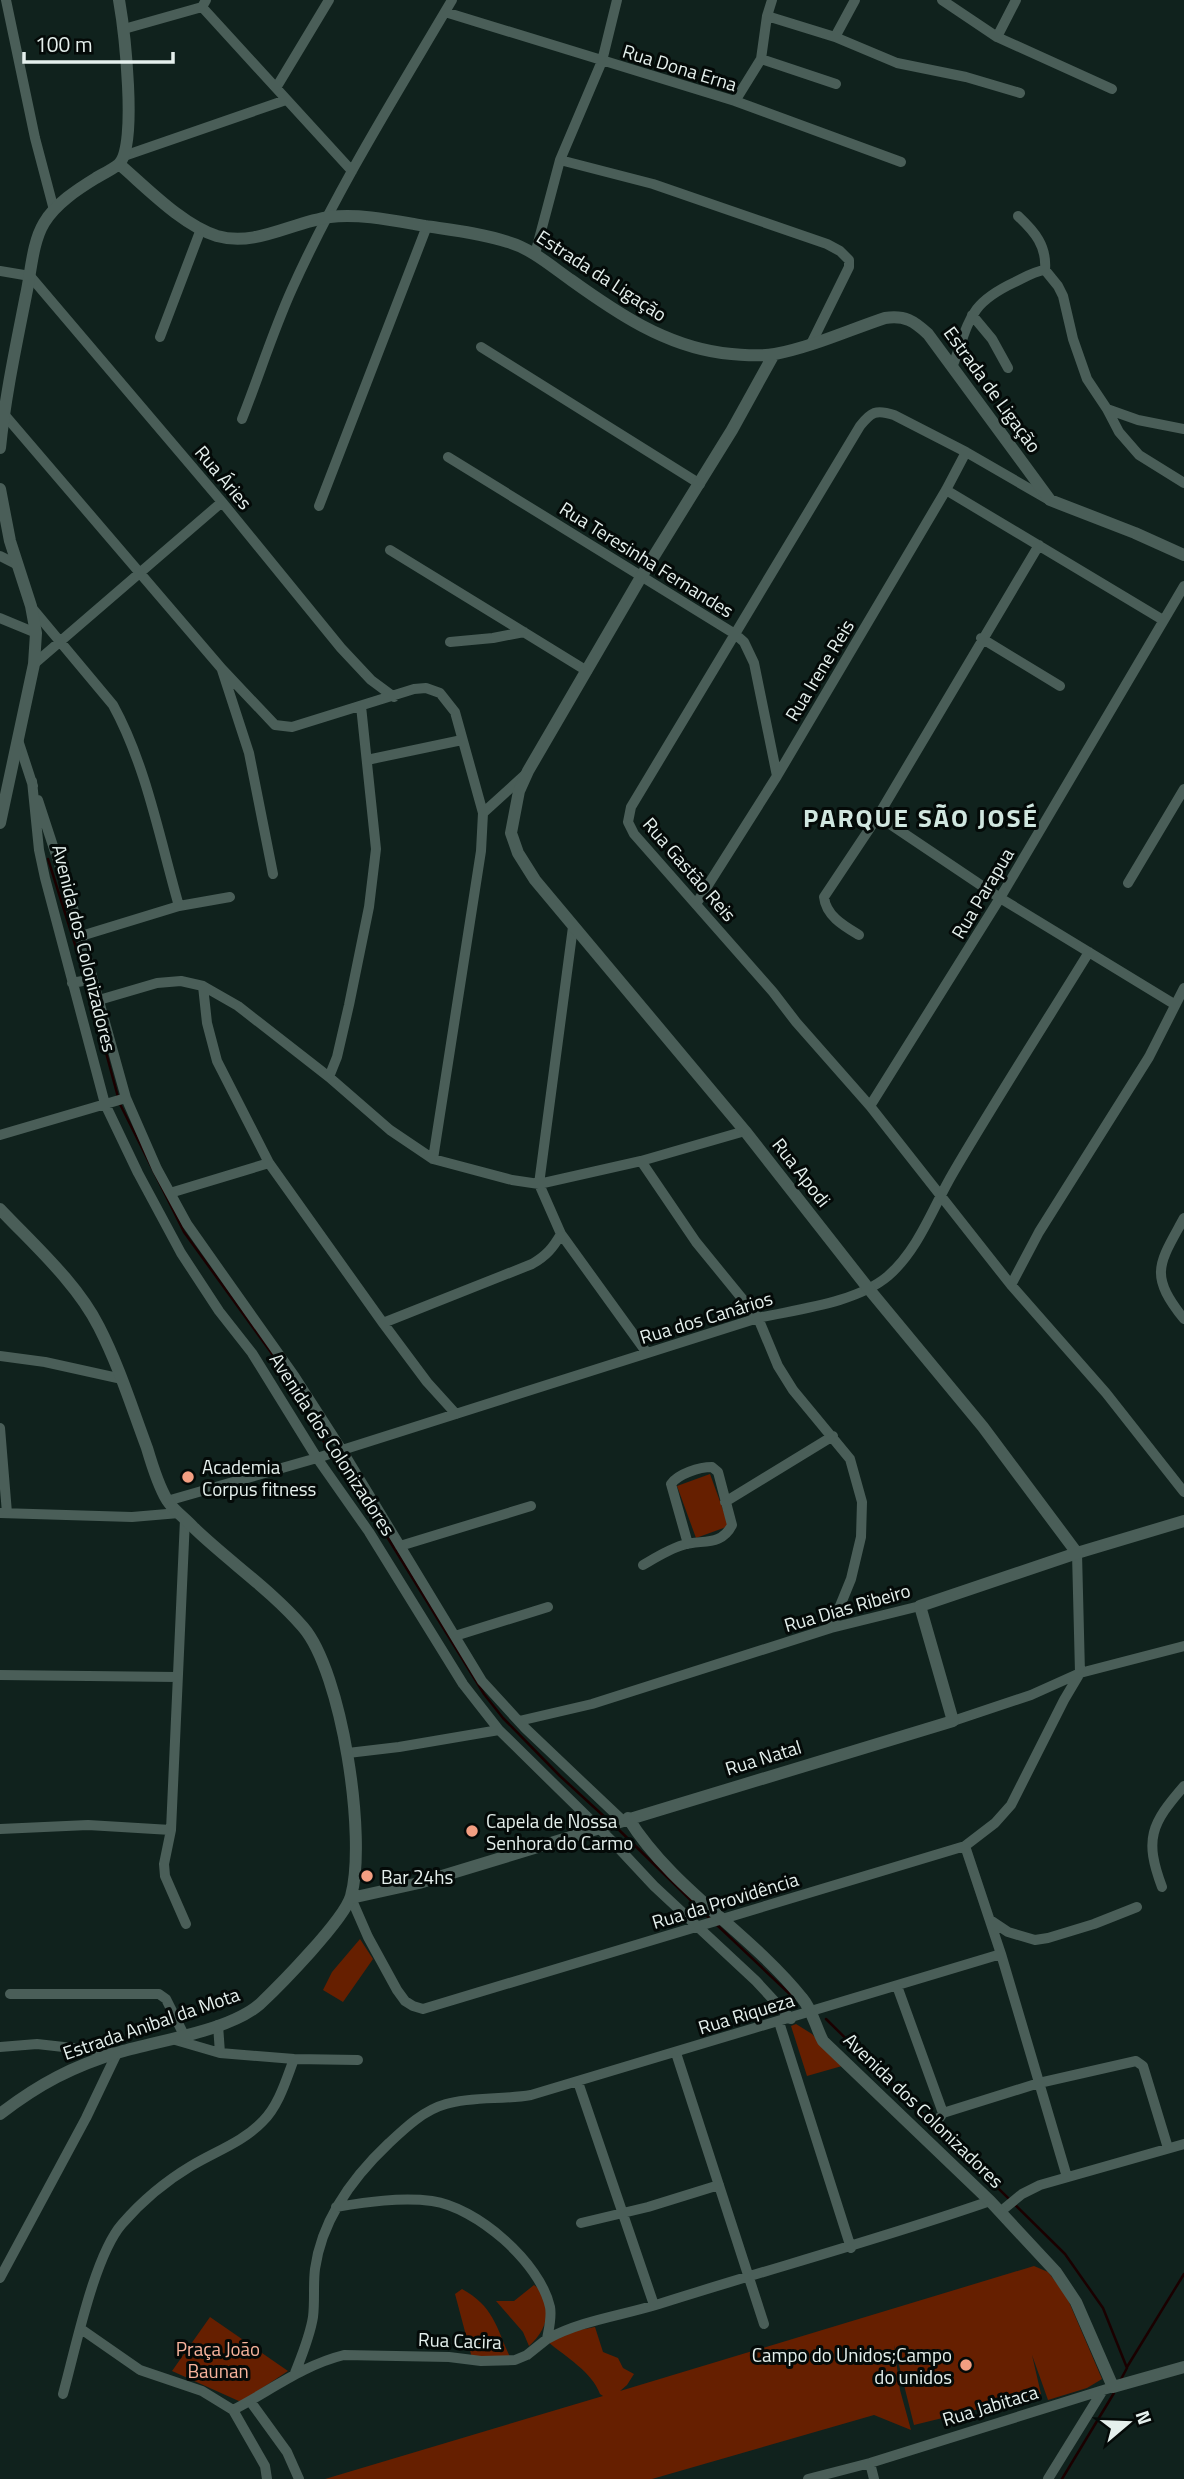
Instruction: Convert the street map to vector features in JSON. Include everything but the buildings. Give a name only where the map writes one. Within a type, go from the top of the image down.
[{"type":"street","points":[[6,0],[34,138],[54,210]]},
{"type":"street","points":[[119,0],[124,29],[128,125],[121,160]]},
{"type":"street","points":[[276,88],[329,0]]},
{"type":"street","points":[[242,419],[291,291],[328,217],[452,0]]},
{"type":"street","points":[[535,254],[560,160],[602,61],[617,0]]},
{"type":"street","points":[[735,101],[761,59],[772,0]]},
{"type":"street","points":[[835,37],[855,0]]},
{"type":"street","points":[[942,0],[997,37],[1112,89]]},
{"type":"street","points":[[997,37],[1016,0]]},
{"type":"street","points":[[124,29],[204,4],[286,100],[352,171]]},
{"type":"street","name":"Rua Dona Erna","points":[[445,12],[735,101],[901,162]]},
{"type":"street","points":[[767,16],[835,37],[897,63],[966,77],[1020,93]]},
{"type":"street","points":[[761,59],[836,84]]},
{"type":"street","points":[[0,439],[40,233],[54,210],[121,160],[286,100]]},
{"type":"street","name":"Estrada da Ligação","points":[[121,160],[201,229],[235,239],[253,238],[328,217],[381,219],[491,237],[535,254],[591,294],[657,335],[689,347],[746,355],[774,354]]},
{"type":"street","points":[[560,160],[653,184],[827,244],[840,251],[849,260],[849,267],[811,344]]},
{"type":"street","points":[[953,365],[978,305],[991,295],[1040,271],[1046,257],[1044,249],[1037,236],[1018,216]]},
{"type":"street","points":[[319,506],[427,226]]},
{"type":"street","points":[[160,337],[201,229]]},
{"type":"street","points":[[0,271],[30,276]]},
{"type":"street","points":[[1040,271],[1058,286],[1063,296],[1073,339],[1087,379],[1119,432],[1139,455],[1184,483]]},
{"type":"street","name":"Rua Áries","points":[[30,276],[222,502],[341,648],[371,680],[394,697]]},
{"type":"street","points":[[972,315],[992,339],[1009,368]]},
{"type":"street","name":"Estrada de Ligação","points":[[774,354],[886,318],[905,317],[915,322],[953,365],[1050,500]]},
{"type":"street","points":[[481,348],[700,484]]},
{"type":"street","points":[[483,813],[528,771],[641,577],[732,430],[774,354]]},
{"type":"street","points":[[1107,409],[1138,420],[1184,429]]},
{"type":"street","name":"Estrada de Ligação","points":[[860,426],[875,410],[881,411],[966,452],[1050,500],[1184,555]]},
{"type":"street","points":[[4,413],[222,669],[275,725],[292,727],[414,689],[426,688],[440,693],[455,712],[483,813],[481,851],[433,1159]]},
{"type":"street","name":"Rua Gastão Reis","points":[[860,426],[628,813],[628,822],[634,834],[870,1106],[1011,1285],[1106,1393],[1184,1492]]},
{"type":"street","name":"Rua Irene Reis","points":[[696,904],[777,776],[966,452]]},
{"type":"street","name":"Rua Teresinha Fernandes","points":[[448,457],[744,642],[754,663],[777,776]]},
{"type":"street","points":[[0,489],[10,541],[31,606],[36,633],[34,664],[0,823]]},
{"type":"street","points":[[946,490],[1163,620]]},
{"type":"street","points":[[34,664],[222,502]]},
{"type":"street","points":[[859,935],[830,914],[824,905],[824,897],[878,816],[1038,545]]},
{"type":"street","points":[[390,550],[587,671]]},
{"type":"street","points":[[0,556],[18,565]]},
{"type":"street","name":"Rua Parapua","points":[[870,1106],[1000,898],[1184,586]]},
{"type":"street","points":[[31,606],[113,705],[122,722],[133,747],[179,906]]},
{"type":"street","points":[[0,618],[36,633]]},
{"type":"street","points":[[450,642],[524,632]]},
{"type":"street","points":[[981,638],[1060,686]]},
{"type":"street","points":[[222,669],[249,753],[273,874]]},
{"type":"street","points":[[329,1077],[337,1057],[349,1005],[369,908],[375,861],[376,840],[361,706]]},
{"type":"street","name":"Avenida dos Colonizadores","points":[[18,740],[51,834],[91,980],[99,1000],[124,1099],[142,1138],[200,1244],[295,1377],[482,1681],[519,1721],[623,1820],[656,1857],[801,1996],[812,2011],[816,2028],[823,2040],[926,2136],[990,2201],[1008,2205],[1076,2302],[1114,2387]]},
{"type":"street","points":[[368,760],[462,740]]},
{"type":"street","name":"Rua Apodi","points":[[528,771],[519,791],[511,833],[518,853],[536,880],[746,1131],[869,1288],[983,1427],[1077,1553]]},
{"type":"street","name":"Avenida dos Colonizadores","points":[[32,781],[39,850],[108,1103],[138,1173],[181,1253],[257,1362],[369,1532],[463,1685],[499,1730],[601,1827],[654,1886],[699,1925],[791,2019]]},
{"type":"street","points":[[1128,883],[1184,789]]},
{"type":"street","points":[[878,816],[1000,898],[1174,1004]]},
{"type":"street","points":[[81,936],[179,906],[230,897]]},
{"type":"street","points":[[573,927],[539,1184],[561,1234],[647,1353]]},
{"type":"street","name":"Rua dos Canários","points":[[167,1501],[339,1451],[758,1318],[853,1295],[869,1288],[888,1276],[917,1239],[951,1175],[1089,951]]},
{"type":"street","points":[[74,983],[91,980]]},
{"type":"street","points":[[99,1000],[157,983],[181,981],[203,986],[238,1006],[329,1077],[390,1130],[433,1159],[472,1171],[539,1184],[641,1161],[746,1131]]},
{"type":"street","points":[[203,986],[207,1023],[217,1061],[269,1163],[427,1382],[456,1414]]},
{"type":"street","points":[[1011,1285],[1039,1232],[1149,1056],[1184,988]]},
{"type":"street","points":[[0,1135],[124,1099]]},
{"type":"street","points":[[641,1161],[696,1242],[758,1318],[778,1366],[793,1390],[833,1436],[850,1459],[855,1471],[862,1502],[861,1537],[851,1579],[831,1628]]},
{"type":"street","points":[[170,1193],[269,1163]]},
{"type":"street","points":[[0,1209],[85,1300],[122,1379],[167,1501],[208,1541],[255,1580],[304,1628],[316,1645],[348,1753],[355,1818],[356,1863],[351,1898]]},
{"type":"street","points":[[1184,1218],[1159,1268],[1162,1287],[1184,1320]]},
{"type":"street","points":[[383,1322],[532,1264],[545,1256],[561,1234]]},
{"type":"street","points":[[0,1356],[45,1362],[122,1379]]},
{"type":"street","points":[[0,1428],[4,1513],[182,1516]]},
{"type":"street","points":[[725,1502],[833,1436]]},
{"type":"street","points":[[643,1565],[688,1544],[709,1543],[729,1531],[732,1525],[718,1472],[712,1467],[703,1467],[674,1479],[671,1484],[688,1544]]},
{"type":"street","points":[[400,1546],[531,1506]]},
{"type":"street","points":[[182,1516],[171,1830],[164,1864],[165,1876],[186,1924]]},
{"type":"street","name":"Rua Dias Ribeiro","points":[[519,1721],[592,1704],[831,1628],[920,1606],[1077,1553],[1184,1521]]},
{"type":"street","points":[[1077,1553],[1080,1673]]},
{"type":"street","points":[[920,1606],[953,1721]]},
{"type":"street","points":[[455,1636],[548,1607]]},
{"type":"street","name":"Rua Natal","points":[[351,1898],[419,1883],[953,1721],[1031,1695],[1080,1673],[1184,1646]]},
{"type":"street","name":"Rua da Providência","points":[[351,1898],[368,1937],[397,1990],[405,2001],[423,2009],[965,1846],[995,1823],[1011,1805],[1080,1673]]},
{"type":"street","points":[[0,1675],[177,1677]]},
{"type":"street","points":[[348,1753],[499,1730]]},
{"type":"street","points":[[1162,1887],[1153,1863],[1152,1846],[1156,1823],[1184,1786]]},
{"type":"street","points":[[0,1829],[88,1825],[171,1830]]},
{"type":"street","points":[[965,1846],[1001,1954],[1067,2177]]},
{"type":"street","name":"Estrada Anibal da Mota","points":[[0,2114],[51,2078],[117,2053],[218,2025],[246,2014],[295,1969],[351,1898]]},
{"type":"street","points":[[990,1920],[1008,1932],[1035,1940],[1094,1924],[1137,1907]]},
{"type":"street","name":"Rua Riqueza","points":[[295,2373],[312,2320],[315,2269],[322,2240],[336,2207],[349,2186],[380,2151],[427,2112],[461,2100],[500,2100],[531,2095],[1001,1954]]},
{"type":"street","points":[[897,1986],[940,2117],[1039,2082],[1136,2061],[1143,2066],[1168,2148]]},
{"type":"street","points":[[10,1994],[159,1994],[166,1999],[184,2035]]},
{"type":"street","points":[[779,2022],[851,2248]]},
{"type":"street","points":[[218,2025],[220,2053]]},
{"type":"street","points":[[169,2039],[220,2053],[294,2059],[358,2060]]},
{"type":"street","points":[[0,2047],[37,2044],[117,2053],[86,2118],[0,2278]]},
{"type":"street","points":[[676,2053],[764,2324]]},
{"type":"street","points":[[63,2395],[109,2244],[123,2223],[165,2183],[192,2165],[238,2142],[264,2121],[274,2106],[294,2059]]},
{"type":"street","points":[[578,2082],[654,2305]]},
{"type":"street","points":[[1008,2205],[1040,2185],[1184,2144]]},
{"type":"street","points":[[581,2223],[622,2214],[719,2185]]},
{"type":"street","points":[[336,2207],[403,2200],[433,2201],[463,2210],[499,2235],[538,2278],[550,2309],[547,2339]]},
{"type":"street","name":"Rua Cacira","points":[[233,2410],[295,2373],[344,2354],[449,2357],[481,2361],[515,2360],[572,2326],[851,2248],[990,2201]]},
{"type":"street","points":[[81,2329],[140,2370],[202,2391],[233,2410],[265,2466],[267,2479]]},
{"type":"street","name":"Rua Jabitaca","points":[[808,2479],[870,2463],[1184,2367]]},
{"type":"street","points":[[1048,2479],[1114,2387]]},
{"type":"street","points":[[250,2402],[287,2452],[299,2479]]},
{"type":"street","points":[[870,2463],[874,2479]]},
{"type":"green space","points":[[710,1474],[729,1526],[696,1538],[677,1486]]},
{"type":"green space","points":[[360,1939],[373,1959],[343,2002],[323,1990],[332,1972]]},
{"type":"green space","points":[[796,2024],[812,2034],[842,2066],[807,2076],[791,2026]]},
{"type":"green space","points":[[1034,2266],[1048,2272],[1066,2295],[1102,2379],[1087,2388],[1048,2400],[1032,2355],[1041,2394],[914,2425],[894,2345],[900,2390],[911,2430],[874,2415],[652,2479],[325,2479],[603,2396],[585,2372],[548,2342],[574,2331],[595,2327],[603,2352],[618,2358],[623,2368],[634,2374],[620,2391]]},
{"type":"green space","points":[[534,2285],[545,2299],[547,2316],[541,2332],[529,2346],[523,2332],[496,2301],[514,2301]]},
{"type":"green space","points":[[462,2289],[481,2302],[487,2310],[510,2357],[472,2358],[455,2294]]},
{"type":"green space","name":"Praça João Baunan","points":[[210,2317],[288,2371],[241,2402],[172,2371]]},
{"type":"waterway","points":[[48,859],[85,976]]},
{"type":"waterway","points":[[87,982],[118,1097]]},
{"type":"waterway","points":[[120,1104],[184,1232],[278,1362],[329,1451]]},
{"type":"waterway","points":[[332,1457],[386,1535],[484,1694],[503,1718],[560,1776],[608,1820]]},
{"type":"waterway","points":[[616,1827],[711,1920]]},
{"type":"waterway","points":[[716,1924],[795,1999]]},
{"type":"waterway","points":[[826,2019],[1065,2254],[1103,2308],[1127,2368],[1120,2381]]},
{"type":"waterway","points":[[1127,2367],[1184,2274]]},
{"type":"waterway","points":[[1062,2479],[1114,2393]]},
{"type":"place","name":"Academia Corpus fitness","points":[[188,1477]]},
{"type":"place","name":"Capela de Nossa Senhora do Carmo","points":[[472,1831]]},
{"type":"place","name":"Bar 24hs","points":[[367,1876]]},
{"type":"place","name":"Campo do Unidos;Campo do unidos","points":[[966,2365]]},
{"type":"district","name":"PARQUE SÃO JOSÉ","points":[[921,817]]}]
